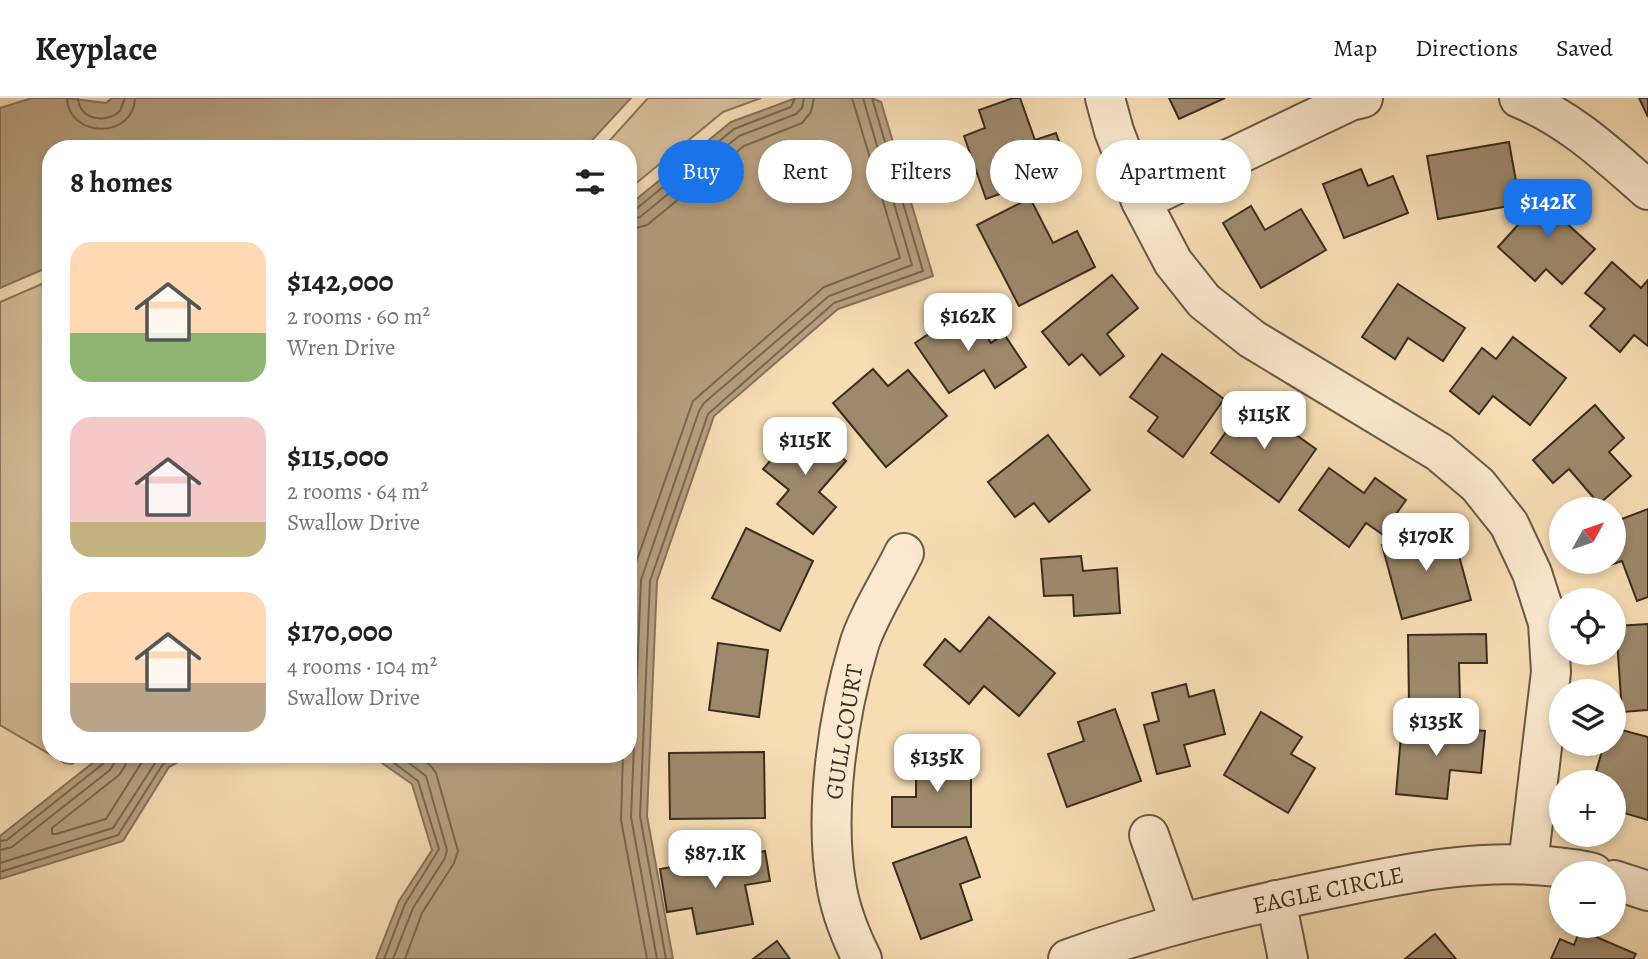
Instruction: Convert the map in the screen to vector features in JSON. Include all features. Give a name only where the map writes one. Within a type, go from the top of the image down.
[{"type":"street","points":[[1105,98],[1117,140]]},
{"type":"street","points":[[1251,148],[1350,101],[1363,98]]},
{"type":"street","points":[[1518,98],[1545,109],[1587,136],[1648,190]]},
{"type":"street","points":[[1142,203],[1173,262],[1204,301],[1251,339],[1438,452],[1478,485],[1509,524],[1532,573],[1548,623],[1551,672],[1528,864]]},
{"type":"street","name":"GULL COURT","points":[[862,959],[847,929],[835,883],[831,796],[843,711],[860,642],[904,553]]},
{"type":"street","points":[[1149,835],[1180,923]]},
{"type":"street","name":"EAGLE CIRCLE","points":[[1068,959],[1180,923],[1276,900],[1411,873],[1473,864],[1549,867]]},
{"type":"street","points":[[1626,884],[1648,891]]},
{"type":"street","points":[[1276,900],[1288,959]]},
{"type":"shaded area","points":[[648,98],[761,98],[723,112],[689,140],[658,140],[658,165],[637,183],[637,140],[610,140]]},
{"type":"shaded area","points":[[42,284],[42,750],[0,725],[0,302]]},
{"type":"water","points":[[32,98],[65,98],[106,103],[112,98],[631,98],[592,140],[42,140],[42,270],[0,288],[0,108]]},
{"type":"water","points":[[796,98],[872,98],[881,102],[892,140],[866,140],[866,203],[911,203],[933,276],[838,309],[714,416],[657,581],[647,816],[673,959],[376,959],[399,901],[432,850],[412,784],[382,763],[637,763],[637,199],[658,182],[658,203],[744,203],[744,140],[709,140],[731,122]]},
{"type":"water","points":[[93,763],[176,763],[169,767],[123,841],[0,879],[0,836]]},
{"type":"building","points":[[1020,98],[1035,140],[990,140],[990,198],[986,199],[976,170],[976,140],[965,140],[964,136],[985,128],[979,110]]},
{"type":"building","points":[[1169,98],[1225,98],[1179,119]]},
{"type":"building","points":[[1639,98],[1648,98],[1648,117]]},
{"type":"building","points":[[1056,133],[1059,140],[1035,140]]},
{"type":"building","points":[[1509,142],[1520,204],[1438,219],[1427,156]]},
{"type":"building","points":[[1361,169],[1368,186],[1393,176],[1408,213],[1344,238],[1323,184]]},
{"type":"building","points":[[1556,183],[1578,204],[1563,220],[1595,249],[1562,284],[1546,269],[1535,281],[1498,247]]},
{"type":"building","points":[[1020,203],[1033,203],[1053,243],[1077,231],[1095,267],[1019,306],[977,225]]},
{"type":"building","points":[[1251,206],[1265,230],[1301,209],[1326,250],[1261,288],[1223,223]]},
{"type":"building","points":[[1612,262],[1641,288],[1648,280],[1648,346],[1634,335],[1620,352],[1590,326],[1605,309],[1585,293]]},
{"type":"building","points":[[1112,275],[1138,308],[1107,334],[1124,356],[1100,375],[1082,354],[1069,365],[1042,332]]},
{"type":"building","points":[[1398,284],[1465,328],[1443,361],[1408,338],[1395,359],[1362,337]]},
{"type":"building","points":[[968,308],[991,343],[1004,334],[1026,367],[995,388],[984,370],[949,393],[915,343]]},
{"type":"building","points":[[1513,337],[1566,378],[1530,425],[1493,396],[1479,414],[1450,391],[1482,348],[1496,359]]},
{"type":"building","points":[[1162,354],[1224,399],[1183,457],[1148,431],[1158,417],[1130,397]]},
{"type":"building","points":[[873,369],[888,386],[908,370],[947,416],[886,467],[833,403]]},
{"type":"building","points":[[1248,401],[1316,449],[1279,502],[1211,453]]},
{"type":"building","points":[[1595,405],[1624,438],[1609,452],[1631,476],[1607,497],[1593,497],[1569,469],[1553,483],[1533,460]]},
{"type":"building","points":[[802,424],[846,461],[819,492],[836,507],[813,534],[777,504],[789,490],[763,469]]},
{"type":"building","points":[[1048,435],[1090,490],[1049,522],[1034,503],[1015,517],[988,482]]},
{"type":"building","points":[[1329,468],[1364,493],[1375,478],[1406,500],[1382,534],[1366,523],[1349,547],[1299,510]]},
{"type":"building","points":[[1648,509],[1648,597],[1637,601],[1626,572],[1626,517]]},
{"type":"building","points":[[1451,526],[1471,600],[1402,619],[1382,545]]},
{"type":"building","points":[[746,528],[813,561],[780,631],[712,598]]},
{"type":"building","points":[[1081,556],[1083,571],[1117,568],[1120,613],[1074,616],[1073,595],[1044,596],[1041,559]]},
{"type":"building","points":[[989,617],[1055,673],[1019,716],[984,686],[969,704],[924,665],[945,639],[960,652]]},
{"type":"building","points":[[1648,624],[1648,710],[1626,712],[1626,679],[1620,679],[1619,665],[1626,665],[1626,625]]},
{"type":"building","points":[[1486,634],[1487,663],[1459,663],[1460,703],[1409,704],[1408,635]]},
{"type":"building","points":[[718,643],[768,650],[759,717],[709,710]]},
{"type":"building","points":[[1186,684],[1189,697],[1214,690],[1225,734],[1184,745],[1190,766],[1157,774],[1144,725],[1159,721],[1152,693]]},
{"type":"building","points":[[1115,709],[1141,781],[1067,807],[1048,754],[1084,741],[1078,722]]},
{"type":"building","points":[[1261,712],[1302,737],[1291,754],[1315,768],[1288,813],[1224,775]]},
{"type":"building","points":[[1402,724],[1485,731],[1481,773],[1450,770],[1447,799],[1396,794]]},
{"type":"building","points":[[1626,731],[1648,737],[1648,820],[1626,814],[1626,770],[1596,770],[1601,756],[1626,756]]},
{"type":"building","points":[[764,752],[765,818],[670,819],[669,753]]},
{"type":"building","points":[[916,754],[971,754],[971,827],[892,827],[892,797],[916,797]]},
{"type":"building","points":[[966,837],[980,877],[960,884],[972,920],[921,939],[893,863]]},
{"type":"building","points":[[765,851],[770,881],[745,885],[753,924],[697,934],[692,908],[667,912],[660,869]]},
{"type":"building","points":[[1435,934],[1456,959],[1405,959]]},
{"type":"building","points":[[1577,938],[1599,938],[1636,954],[1633,959],[1551,959],[1560,939],[1574,945]]},
{"type":"building","points":[[777,941],[790,959],[753,959]]}]
